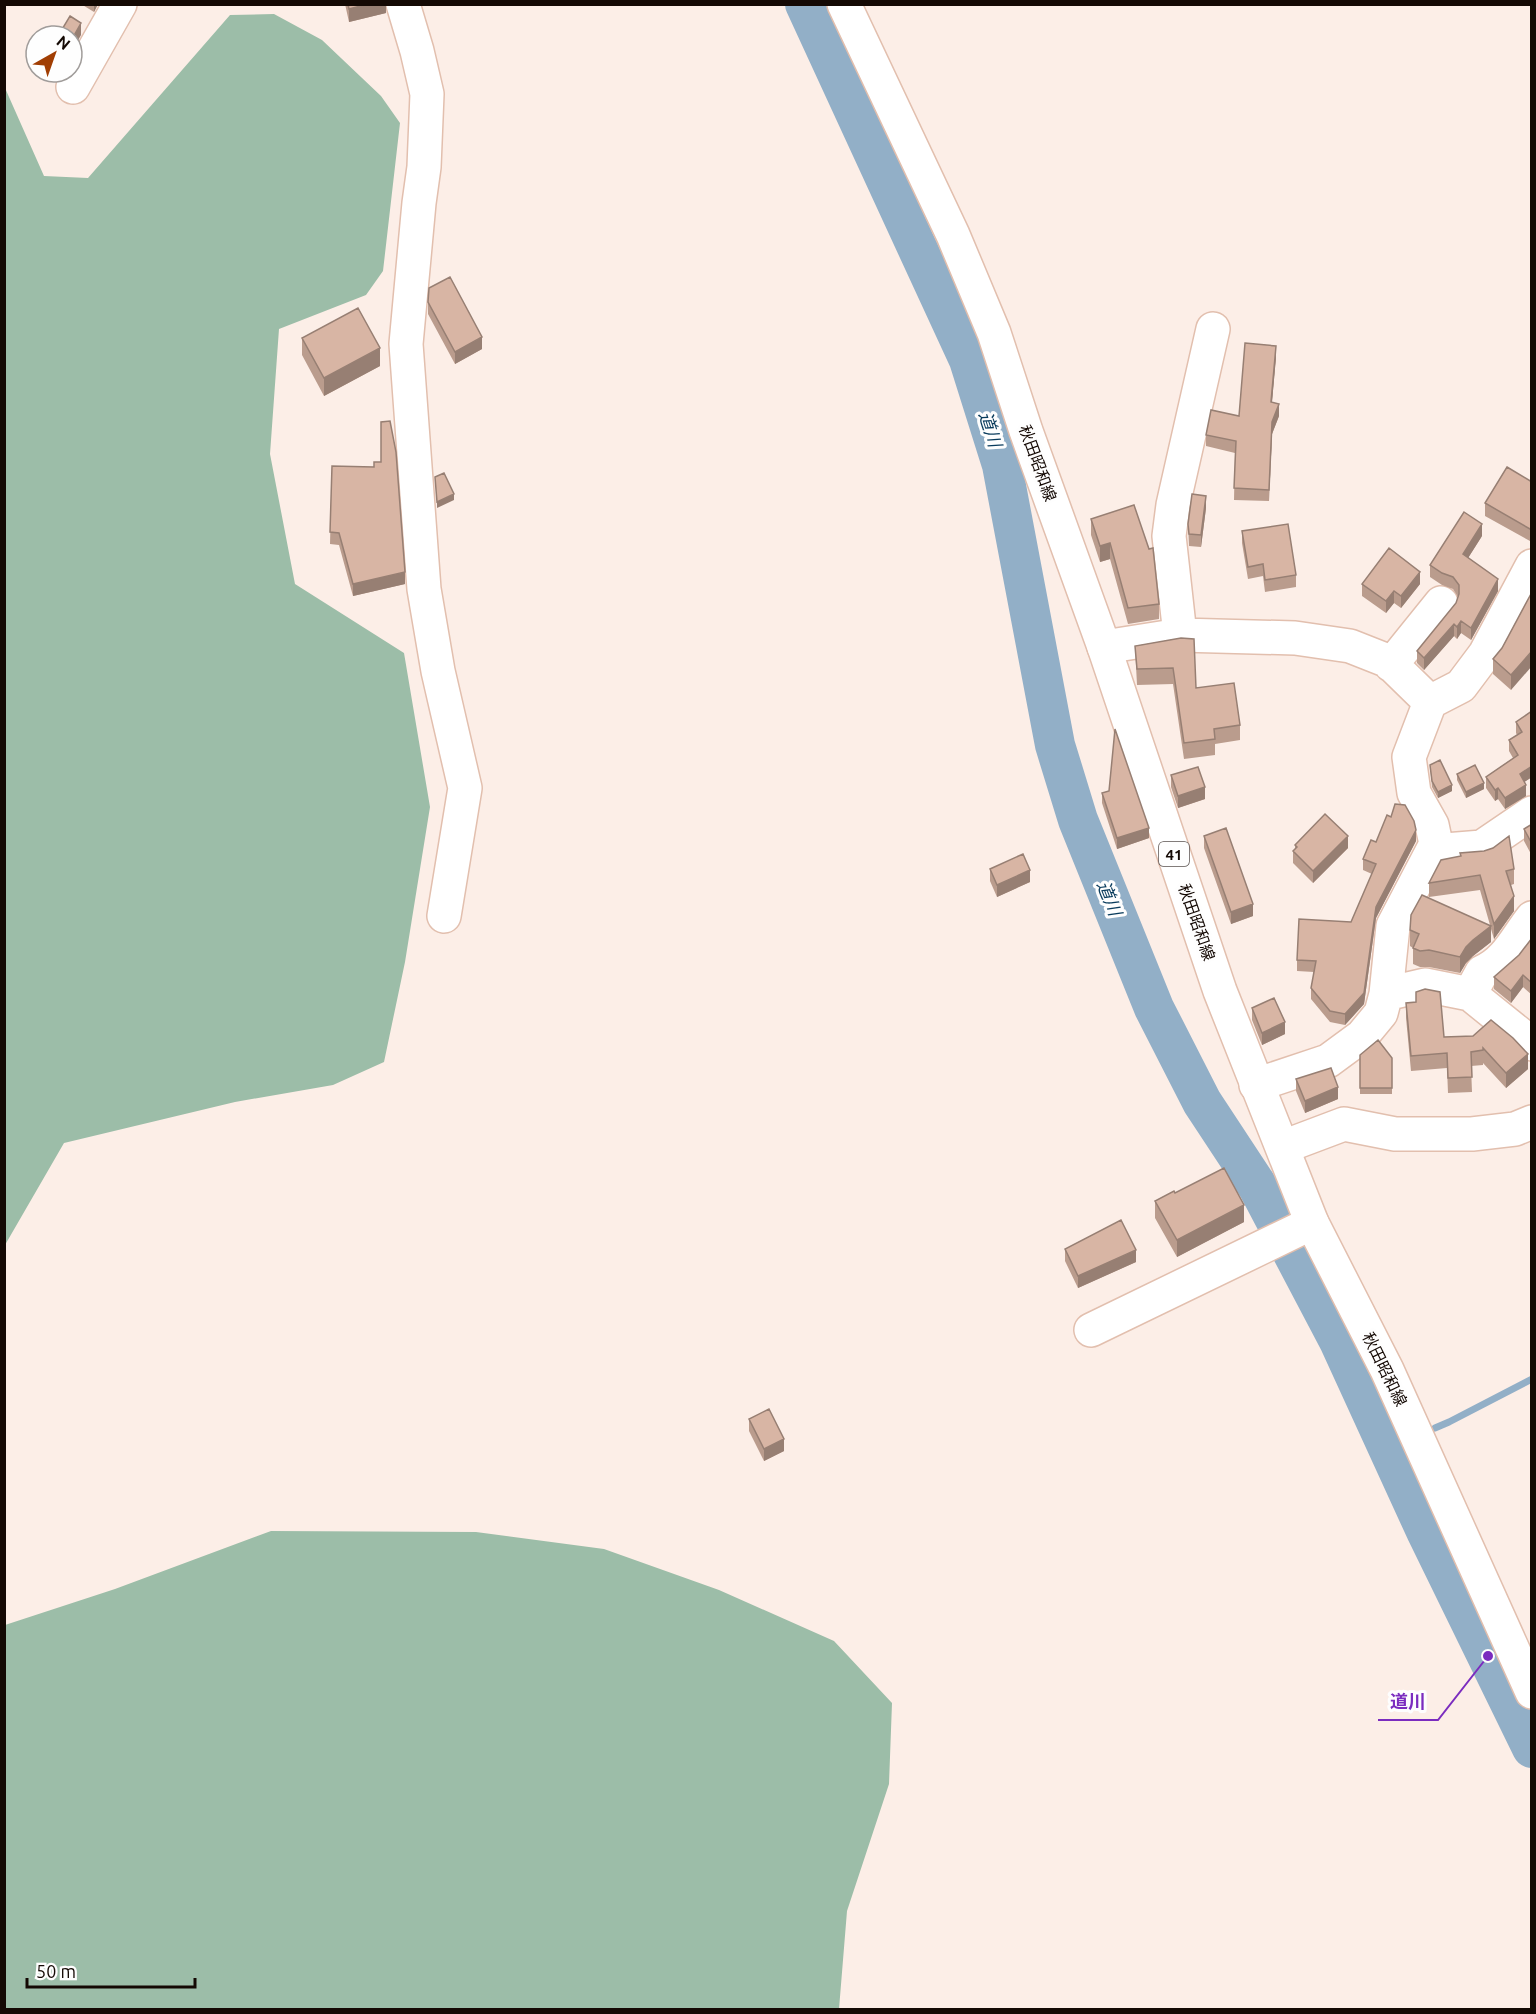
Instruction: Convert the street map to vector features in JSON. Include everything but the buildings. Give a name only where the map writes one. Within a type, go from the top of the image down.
[{"type":"street","points":[[73,87],[120,4]]},
{"type":"street","points":[[403,4],[427,94],[424,167],[406,344],[424,589],[438,671],[465,788],[444,916]]},
{"type":"street","name":"秋田昭和線","points":[[843,4],[953,235],[994,333],[1026,431],[1104,647],[1220,991],[1312,1223],[1387,1370],[1532,1692]]},
{"type":"street","points":[[1180,635],[1169,536],[1173,505],[1213,329]]},
{"type":"street","points":[[1257,1085],[1328,1061],[1362,1036],[1381,1013],[1386,994],[1393,926],[1436,844],[1432,825],[1414,793],[1409,757],[1430,702],[1461,686],[1485,654],[1532,566]]},
{"type":"street","points":[[1391,664],[1441,603]]},
{"type":"street","points":[[1104,647],[1180,635],[1295,638],[1350,646],[1388,661],[1430,702]]},
{"type":"street","points":[[1433,851],[1482,847],[1532,813]]},
{"type":"street","points":[[1470,994],[1482,972],[1493,967],[1508,953],[1532,918]]},
{"type":"street","points":[[1386,994],[1425,985],[1470,994],[1532,1044]]},
{"type":"street","points":[[1283,1147],[1344,1124],[1395,1134],[1461,1134],[1515,1129],[1532,1122]]},
{"type":"street","points":[[1091,1330],[1312,1223]]},
{"type":"green space","points":[[274,14],[322,40],[381,96],[400,123],[383,271],[366,295],[279,329],[270,454],[295,584],[404,653],[430,807],[405,962],[384,1062],[333,1085],[235,1102],[64,1143],[5,1245],[5,88],[44,176],[88,178],[230,15]]},
{"type":"green space","points":[[271,1531],[476,1532],[604,1549],[719,1590],[834,1641],[892,1703],[889,1784],[847,1911],[839,2009],[5,2009],[5,1625],[115,1589]]},
{"type":"waterway","name":"道川","points":[[805,4],[969,360],[1002,465],[1055,745],[1078,820],[1154,1008],[1202,1102],[1258,1187],[1339,1341],[1426,1531],[1532,1748]]},
{"type":"waterway","points":[[1435,1428],[1532,1379]]},
{"type":"waterway","points":[[1387,1447],[1397,1443]]},
{"type":"place","name":"道川","points":[[1488,1656]]}]
